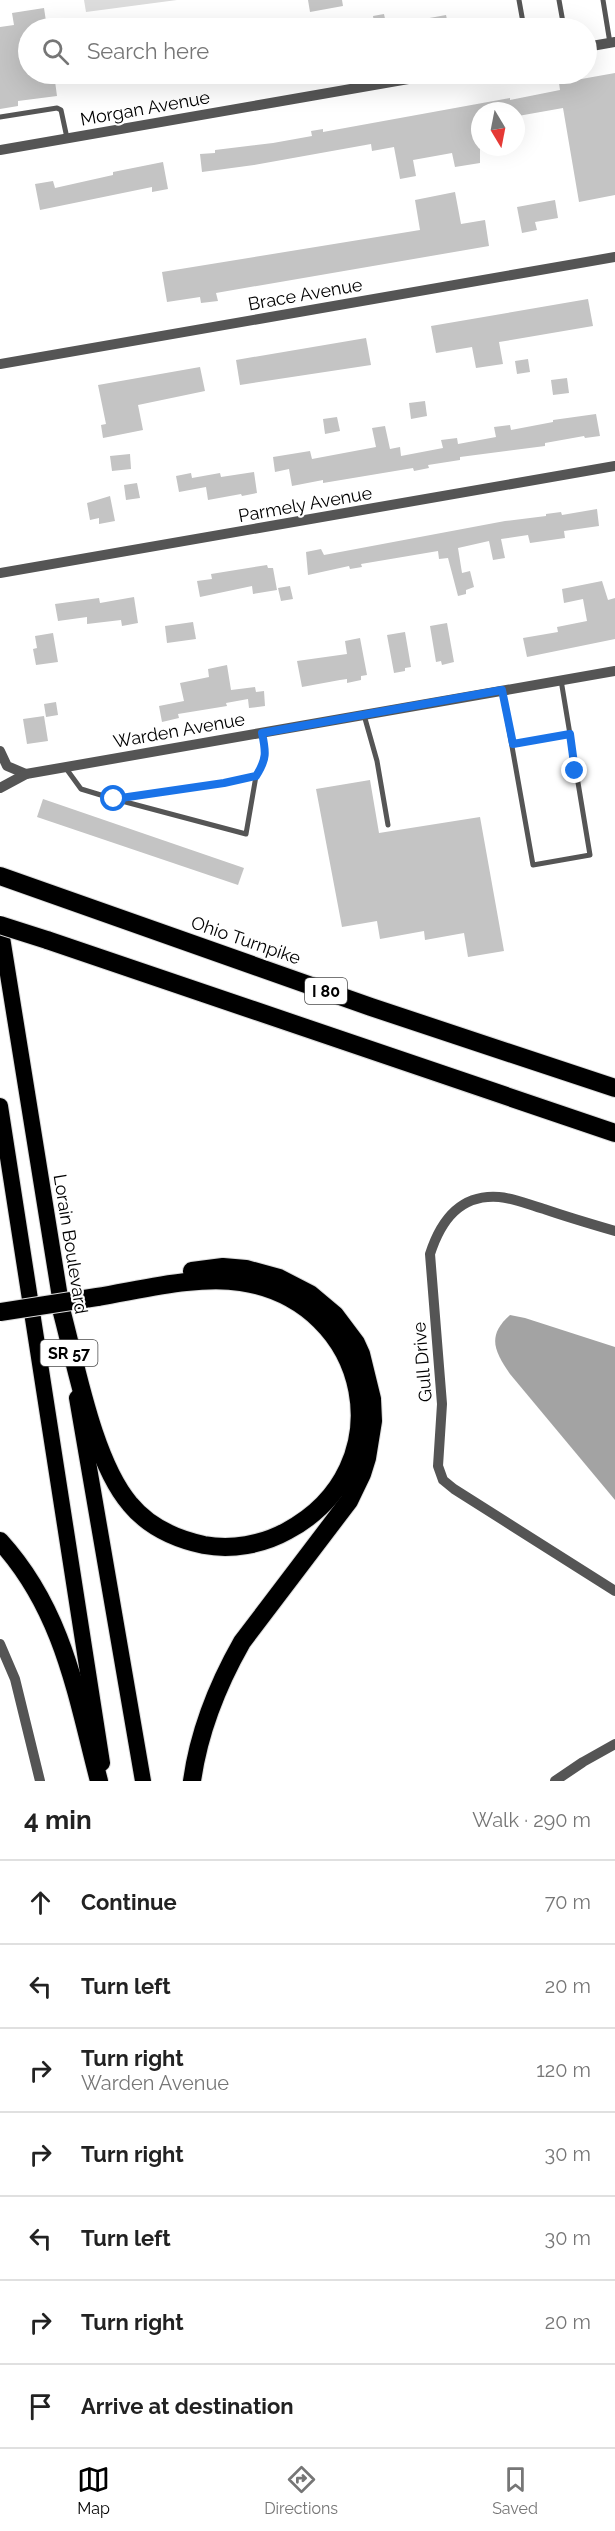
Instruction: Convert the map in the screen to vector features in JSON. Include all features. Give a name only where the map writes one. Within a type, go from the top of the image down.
[{"type":"highway","name":"Ohio Turnpike","points":[[0,876],[371,1007],[615,1088]]},
{"type":"highway","name":"I 80","points":[[0,925],[615,1133]]},
{"type":"highway","name":"Lorain Boulevard","points":[[0,925],[61,1309],[142,1781]]},
{"type":"highway","name":"SR 57","points":[[0,1106],[104,1781]]},
{"type":"highway","points":[[0,1312],[223,1267],[262,1272],[310,1294],[335,1315],[356,1343],[368,1381],[373,1421],[362,1474],[349,1501],[242,1642],[206,1718],[196,1753],[192,1781]]},
{"type":"highway","points":[[0,1302],[219,1280],[240,1281],[283,1293],[316,1314],[336,1338],[348,1359],[357,1387],[360,1411],[359,1432],[344,1474],[317,1511],[301,1524],[280,1535],[238,1546],[214,1547],[195,1543],[161,1529],[142,1516],[129,1503],[105,1464],[61,1309]]},
{"type":"highway","points":[[0,1541],[15,1557],[41,1596],[58,1632],[99,1781]]},
{"type":"street","points":[[597,45],[613,43]]},
{"type":"street","name":"Morgan Avenue","points":[[0,150],[379,84]]},
{"type":"street","name":"Brace Avenue","points":[[0,364],[615,257]]},
{"type":"street","name":"Parmely Avenue","points":[[0,573],[615,466]]},
{"type":"street","name":"Warden Avenue","points":[[0,788],[26,774],[615,670]]},
{"type":"street","points":[[0,751],[8,766],[26,774]]},
{"type":"street","name":"Gull Drive","points":[[615,1231],[513,1200],[487,1197],[460,1207],[444,1221],[433,1245],[430,1262],[441,1389],[442,1419],[438,1466],[443,1480],[615,1591]]},
{"type":"street","points":[[0,1644],[15,1678],[40,1781]]},
{"type":"street","points":[[555,1781],[615,1744]]},
{"type":"lane","points":[[519,0],[522,18]]},
{"type":"lane","points":[[559,0],[562,18]]},
{"type":"lane","points":[[603,0],[613,43]]},
{"type":"lane","points":[[0,117],[57,108],[61,110],[67,138]]},
{"type":"lane","points":[[502,690],[533,865],[590,855],[561,680]]},
{"type":"lane","points":[[364,715],[377,761],[388,825]]},
{"type":"lane","points":[[65,767],[81,789],[246,834],[256,776],[264,763],[266,749],[262,733]]},
{"type":"lane","points":[[513,744],[570,734]]},
{"type":"lane","points":[[114,799],[256,776]]},
{"type":"shaded area","points":[[84,0],[177,0],[86,12]]},
{"type":"shaded area","points":[[510,1315],[615,1347],[615,1500],[510,1374],[500,1358],[495,1337],[502,1323]]},
{"type":"building","points":[[308,0],[342,0],[343,6],[310,12]]},
{"type":"building","points":[[44,8],[46,18],[18,18],[18,84],[55,84],[57,96],[18,101],[18,106],[0,109],[0,27],[14,25],[12,13]]},
{"type":"building","points":[[384,14],[385,18],[373,18],[373,16]]},
{"type":"building","points":[[446,15],[447,18],[430,18]]},
{"type":"building","points":[[615,73],[615,195],[579,202],[563,108],[525,115],[525,102],[488,102],[560,90],[559,84],[597,84],[597,76]]},
{"type":"building","points":[[471,105],[471,156],[480,156],[480,163],[455,167],[452,153],[413,160],[416,176],[400,179],[394,147],[372,151],[371,144],[202,172],[200,154],[312,136],[311,131],[323,129],[323,132]]},
{"type":"building","points":[[163,162],[168,189],[152,192],[152,187],[40,210],[35,184],[53,181],[55,188],[113,175],[113,172]]},
{"type":"building","points":[[455,192],[461,224],[485,220],[489,246],[216,293],[218,301],[201,303],[200,297],[167,302],[162,272],[420,230],[415,200]]},
{"type":"building","points":[[555,200],[558,218],[535,222],[537,230],[522,233],[517,207]]},
{"type":"building","points":[[588,299],[593,326],[499,342],[503,364],[476,368],[472,347],[436,353],[431,326]]},
{"type":"building","points":[[366,338],[371,365],[240,385],[236,360]]},
{"type":"building","points":[[528,359],[530,372],[517,374],[515,361]]},
{"type":"building","points":[[200,367],[205,391],[138,405],[143,430],[103,438],[101,425],[106,424],[98,385]]},
{"type":"building","points":[[567,378],[569,393],[553,395],[551,380]]},
{"type":"building","points":[[425,401],[427,416],[411,419],[409,403]]},
{"type":"building","points":[[596,414],[600,436],[585,438],[584,436],[545,443],[545,446],[460,457],[460,460],[428,465],[429,468],[414,471],[413,468],[292,486],[289,469],[275,472],[273,457],[310,451],[312,459],[376,447],[372,428],[385,426],[390,449],[400,447],[401,456],[443,448],[441,440],[457,438],[458,444],[496,437],[494,427],[510,425],[511,430],[553,422],[553,420]]},
{"type":"building","points":[[337,417],[340,431],[325,434],[323,419]]},
{"type":"building","points":[[130,454],[131,469],[112,471],[110,456]]},
{"type":"building","points":[[254,472],[257,493],[208,500],[206,487],[179,492],[176,476],[191,473],[192,478],[220,473],[221,477]]},
{"type":"building","points":[[137,483],[140,498],[126,500],[124,485]]},
{"type":"building","points":[[110,496],[115,521],[99,524],[99,518],[90,520],[87,503]]},
{"type":"building","points":[[597,509],[599,526],[564,531],[565,538],[530,543],[528,535],[501,539],[505,558],[493,560],[489,541],[458,548],[462,573],[470,571],[474,587],[466,590],[466,594],[458,596],[448,558],[439,559],[438,551],[361,564],[362,567],[350,569],[349,566],[308,575],[306,552],[321,549],[324,555],[505,521],[546,516],[546,514],[561,512],[562,515]]},
{"type":"building","points":[[267,565],[268,568],[273,568],[277,590],[253,594],[252,586],[200,597],[197,581],[212,579],[211,574]]},
{"type":"building","points":[[602,581],[608,600],[615,598],[615,639],[527,657],[523,638],[558,632],[557,627],[587,621],[583,599],[564,603],[562,589]]},
{"type":"building","points":[[290,586],[293,599],[281,601],[278,588]]},
{"type":"building","points":[[134,597],[138,623],[122,626],[121,620],[87,624],[87,617],[58,621],[55,604],[99,598],[100,603]]},
{"type":"building","points":[[193,622],[196,639],[167,643],[165,626]]},
{"type":"building","points":[[447,623],[454,662],[442,665],[441,661],[436,662],[430,626]]},
{"type":"building","points":[[405,632],[411,667],[394,673],[387,635]]},
{"type":"building","points":[[53,633],[58,662],[36,665],[33,649],[37,648],[35,636]]},
{"type":"building","points":[[360,638],[367,675],[361,676],[361,680],[347,683],[347,679],[302,687],[297,661],[347,654],[345,641]]},
{"type":"building","points":[[227,665],[231,690],[255,687],[256,692],[264,691],[265,706],[249,708],[248,699],[226,703],[227,706],[178,714],[179,718],[162,722],[159,706],[184,701],[180,683],[209,677],[208,669]]},
{"type":"building","points":[[56,702],[58,715],[46,717],[44,704]]},
{"type":"building","points":[[44,716],[48,741],[27,744],[23,719]]},
{"type":"building","points":[[370,780],[379,833],[480,817],[504,951],[468,957],[464,933],[425,940],[424,931],[380,939],[377,921],[342,927],[316,789]]},
{"type":"building","points":[[43,799],[244,868],[238,885],[37,817]]},
{"type":"route","points":[[114,799],[256,776],[264,763],[266,749],[262,733],[502,690],[513,744],[570,734],[575,771]]}]
